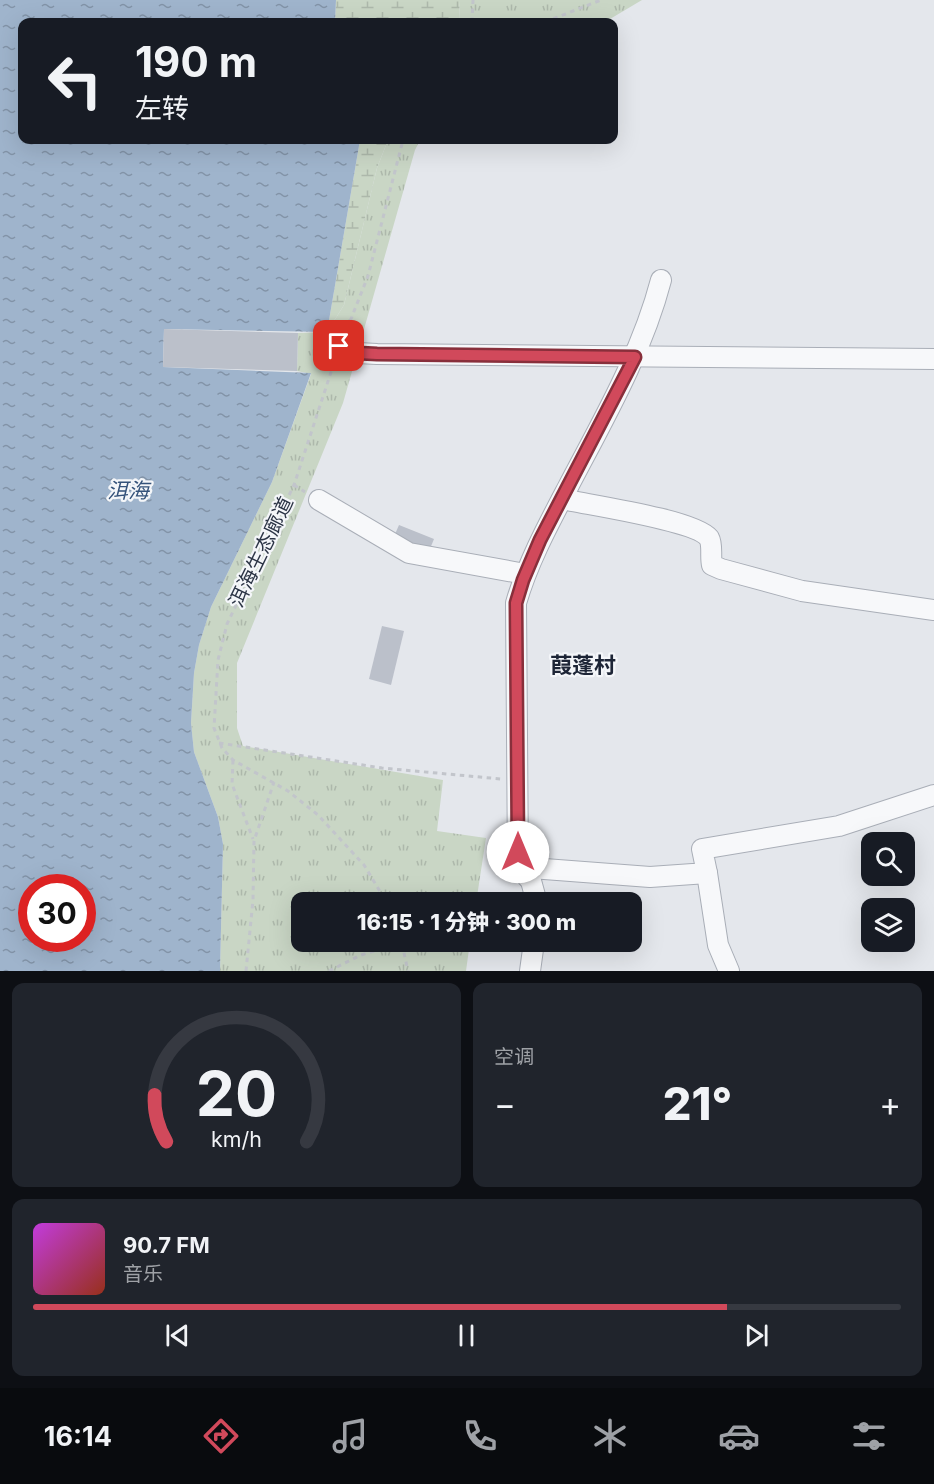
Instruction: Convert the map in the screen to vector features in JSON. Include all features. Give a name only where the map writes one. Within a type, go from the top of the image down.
[{"type":"street","points":[[534,892],[531,881],[518,867],[516,603],[525,574],[635,357],[661,280]]},
{"type":"street","points":[[339,346],[358,353],[377,354],[934,359]]},
{"type":"street","points":[[562,499],[681,524],[703,533],[711,543],[712,565],[721,569],[802,591],[934,610]]},
{"type":"street","points":[[319,500],[409,553],[525,574]]},
{"type":"street","points":[[729,971],[718,945],[702,849],[839,826],[934,795]]},
{"type":"street","points":[[518,867],[650,877],[707,873]]},
{"type":"street","points":[[530,971],[533,952]]},
{"type":"path","points":[[472,18],[473,0]]},
{"type":"path","points":[[555,18],[601,0]]},
{"type":"path","name":"洱海生态廊道","points":[[380,892],[351,848],[318,815],[274,782],[233,760],[219,742],[214,728],[218,660],[227,624],[294,486],[339,346],[368,276],[402,144]]},
{"type":"path","points":[[219,742],[382,768],[517,780]]},
{"type":"path","points":[[233,760],[232,784],[254,840]]},
{"type":"path","points":[[246,971],[253,900],[254,840],[274,782]]},
{"type":"path","points":[[329,971],[370,952]]},
{"type":"path","points":[[404,952],[408,971]]},
{"type":"green space","points":[[336,0],[460,0],[459,18],[335,18]]},
{"type":"green space","points":[[460,0],[642,0],[612,18],[459,18]]},
{"type":"green space","points":[[359,144],[386,144],[377,168],[344,305],[327,332]]},
{"type":"green space","points":[[386,144],[418,144],[343,403],[237,663],[237,728],[243,746],[443,780],[437,831],[486,838],[478,892],[291,892],[291,952],[469,952],[466,971],[220,971],[223,844],[218,817],[194,752],[191,723],[194,673],[199,645],[211,607],[272,482],[311,374],[297,371],[298,333],[327,332],[344,305],[377,168]]},
{"type":"water","name":"洱海","points":[[0,0],[336,0],[335,18],[18,18],[18,144],[359,144],[327,332],[164,329],[163,367],[311,373],[272,482],[211,607],[199,645],[194,673],[191,723],[194,752],[218,817],[223,844],[220,971],[0,971]]},
{"type":"building","points":[[164,329],[298,333],[297,371],[163,367]]},
{"type":"building","points":[[399,525],[434,539],[427,556],[392,541]]},
{"type":"building","points":[[382,626],[404,631],[391,685],[369,679]]},
{"type":"district","name":"葭蓬村","points":[[583,665]]},
{"type":"route","points":[[339,346],[358,353],[377,354],[635,357],[540,540],[516,603],[518,852]]}]
